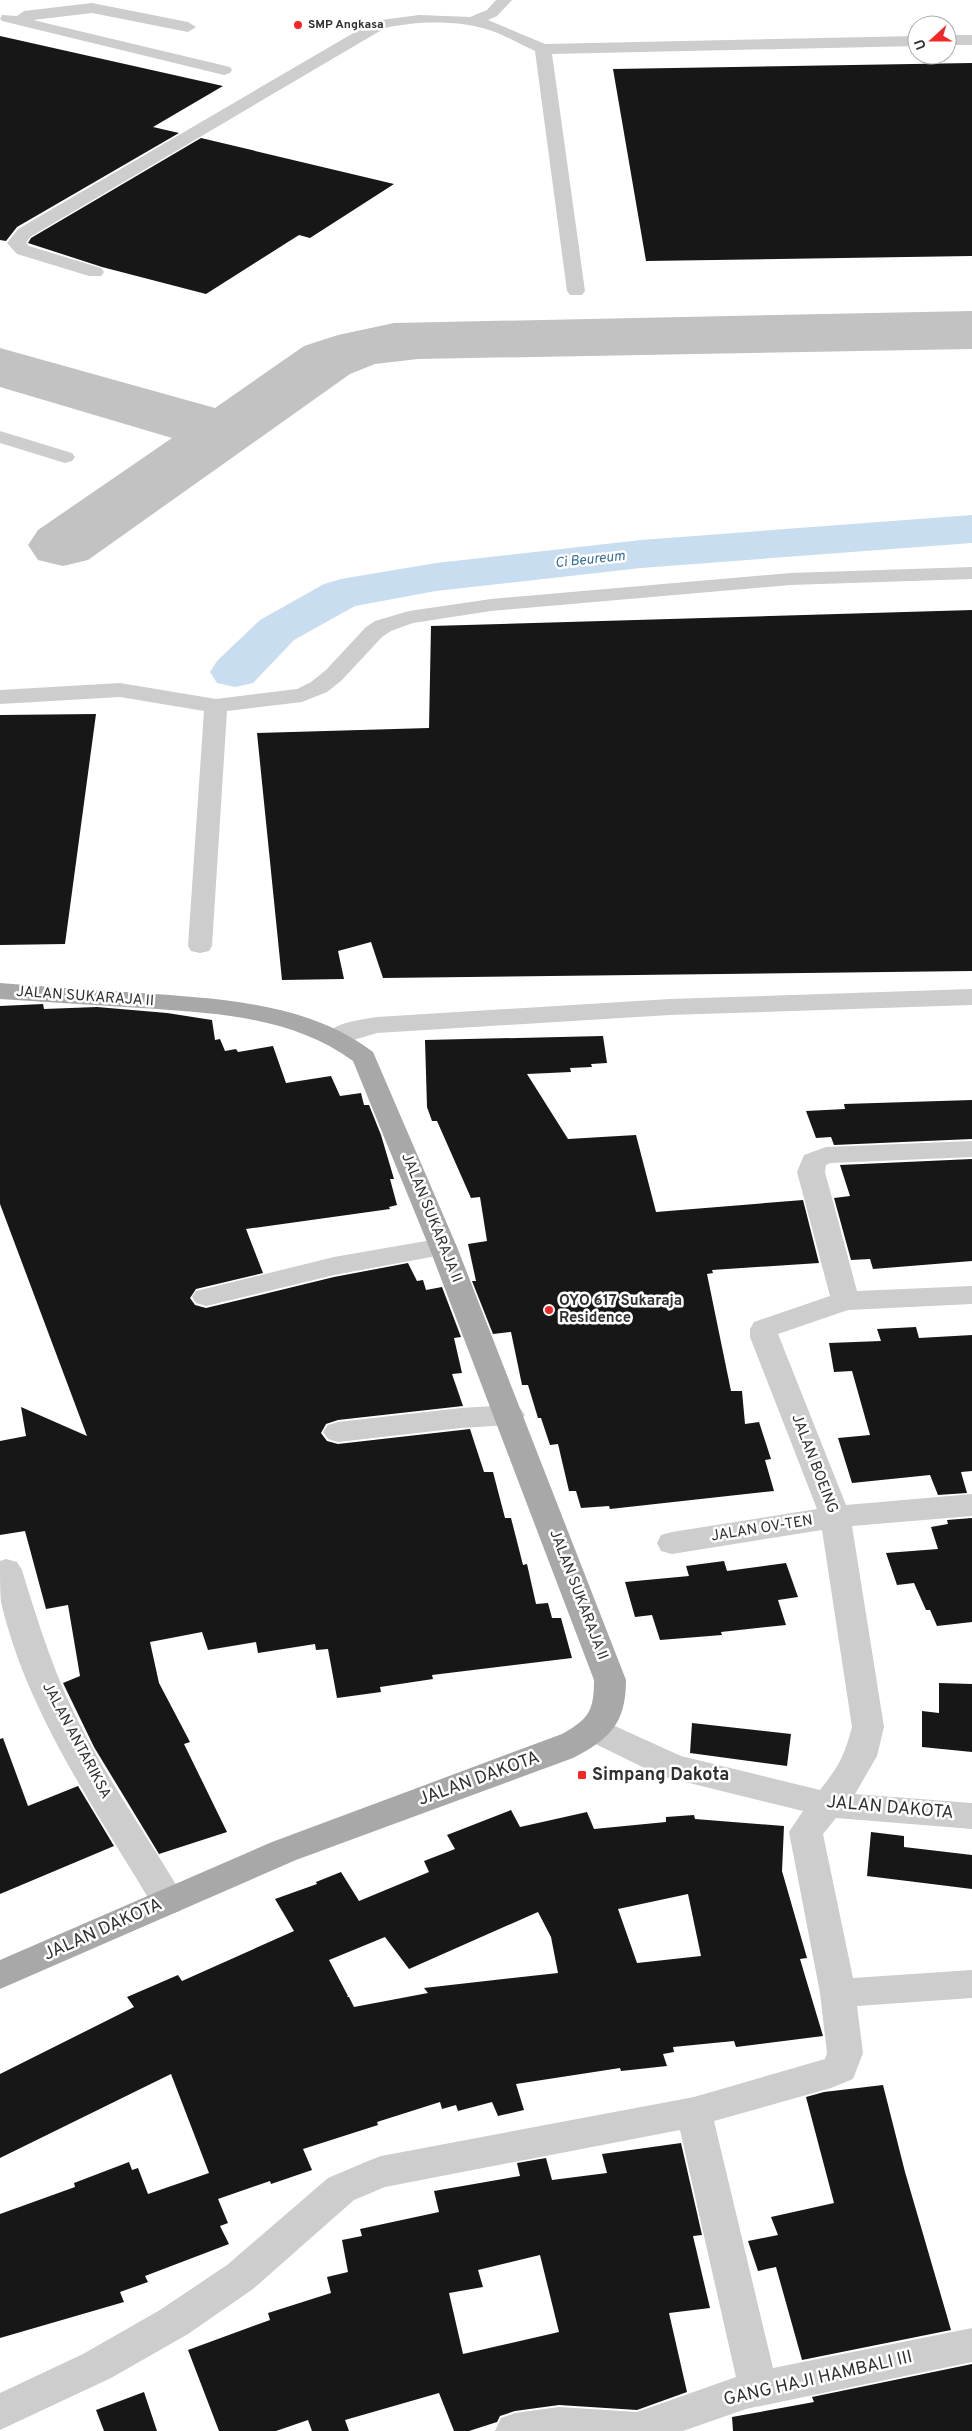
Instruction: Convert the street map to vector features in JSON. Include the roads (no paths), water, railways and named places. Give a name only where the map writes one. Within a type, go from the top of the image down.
[{"type":"main road","name":"JALAN SUKARAJA II","points":[[0,991],[225,1006],[315,1027],[337,1037],[358,1052],[371,1071],[443,1247],[510,1415],[610,1680],[611,1701],[606,1716],[596,1729]]},
{"type":"main road","name":"JALAN DAKOTA","points":[[0,1975],[284,1851],[561,1749],[588,1737],[596,1729]]},
{"type":"street","points":[[471,22],[492,13],[504,0]]},
{"type":"street","points":[[10,8],[92,8],[188,27]]},
{"type":"street","points":[[10,8],[100,40],[224,70]]},
{"type":"street","points":[[100,40],[144,18]]},
{"type":"street","points":[[95,272],[23,250],[16,243],[24,233],[380,24],[404,20],[471,22],[490,26],[542,49],[907,41]]},
{"type":"street","points":[[957,40],[972,40]]},
{"type":"street","points":[[542,49],[576,291]]},
{"type":"street","points":[[0,437],[65,457]]},
{"type":"street","points":[[0,697],[120,690],[216,706],[302,694],[319,688],[334,675],[374,632],[383,626],[408,617],[491,605],[790,579],[972,573]]},
{"type":"street","points":[[200,946],[216,706]]},
{"type":"street","points":[[337,1037],[356,1029],[377,1025],[670,1007],[972,996]]},
{"type":"street","points":[[845,1301],[811,1172],[814,1161],[826,1154],[972,1149]]},
{"type":"street","points":[[206,1297],[334,1266],[443,1247]]},
{"type":"street","name":"JALAN BOEING","points":[[694,2112],[831,2073],[840,2068],[845,2053],[838,1993],[806,1832],[850,1776],[861,1756],[868,1728],[835,1517],[764,1338],[764,1329],[845,1301],[972,1295]]},
{"type":"street","points":[[338,1432],[461,1418],[510,1415]]},
{"type":"street","name":"JALAN OV-TEN","points":[[672,1543],[835,1517],[972,1505]]},
{"type":"street","name":"JALAN ANTARIKSA","points":[[6,1570],[34,1656],[52,1700],[75,1745],[168,1901]]},
{"type":"street","name":"JALAN DAKOTA","points":[[596,1729],[672,1767],[827,1804],[972,1816]]},
{"type":"street","points":[[838,1993],[972,1984]]},
{"type":"street","points":[[0,2412],[97,2366],[174,2322],[240,2278],[341,2189],[359,2181],[381,2172],[426,2162],[694,2112],[758,2389]]},
{"type":"street","name":"GANG HAJI HAMBALI III","points":[[638,2431],[758,2389],[972,2346]]},
{"type":"street","points":[[515,2431],[559,2425],[638,2431]]},
{"type":"waterway","name":"Ci Beureum","points":[[235,672],[277,630],[341,594],[436,577],[641,554],[972,529]]},
{"type":"place","name":"SMP Angkasa","points":[[298,25]]},
{"type":"place","name":"OYO 617 Sukaraja Residence","points":[[549,1310]]},
{"type":"place","name":"Simpang Dakota","points":[[582,1775]]}]
